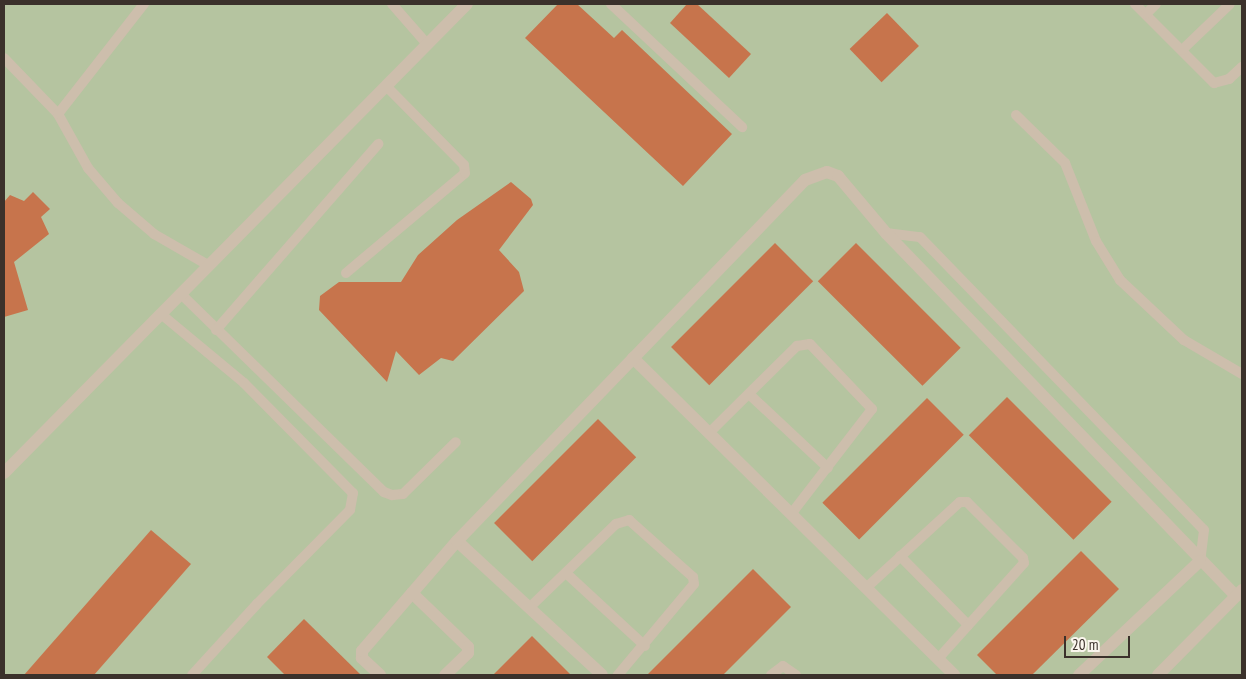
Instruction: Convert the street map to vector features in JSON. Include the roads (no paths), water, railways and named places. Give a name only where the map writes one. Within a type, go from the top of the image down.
[{"type":"street","points":[[4,473],[467,4]]},
{"type":"street","points":[[380,675],[362,658],[362,651],[457,541],[805,180],[816,174],[827,172],[838,176],[886,233],[1200,561],[1239,593],[1158,675]]},
{"type":"street","points":[[633,358],[954,675]]},
{"type":"street","points":[[457,541],[602,675]]},
{"type":"street","points":[[1079,675],[1200,561]]},
{"type":"street","points":[[412,593],[468,646],[468,653],[445,675]]},
{"type":"lane","points":[[58,114],[144,4]]},
{"type":"lane","points":[[392,4],[427,44]]},
{"type":"lane","points":[[611,4],[742,127]]},
{"type":"lane","points":[[1135,4],[1214,83],[1228,79],[1242,67]]},
{"type":"lane","points":[[1146,14],[1156,4]]},
{"type":"lane","points":[[1182,50],[1230,4]]},
{"type":"lane","points":[[4,58],[58,114],[88,168],[118,203],[154,234],[208,265]]},
{"type":"lane","points":[[346,273],[465,173],[464,165],[386,86]]},
{"type":"lane","points":[[1016,115],[1065,163],[1096,241],[1120,280],[1184,340],[1242,374]]},
{"type":"lane","points":[[216,330],[378,144]]},
{"type":"lane","points":[[886,233],[920,237],[1204,530],[1200,561]]},
{"type":"lane","points":[[181,294],[384,492],[392,495],[403,494],[456,442]]},
{"type":"lane","points":[[161,314],[244,383],[353,493],[350,510],[257,604],[192,675]]},
{"type":"lane","points":[[709,433],[797,346],[810,344],[872,408],[791,514]]},
{"type":"lane","points":[[749,394],[828,468]]},
{"type":"lane","points":[[866,588],[960,502],[966,502],[1023,558],[1024,563],[938,659]]},
{"type":"lane","points":[[530,608],[623,519],[629,520],[693,577],[694,584],[645,646],[618,675]]},
{"type":"lane","points":[[900,556],[968,625]]},
{"type":"lane","points":[[566,574],[645,646]]},
{"type":"lane","points":[[771,675],[783,666],[796,675]]}]
